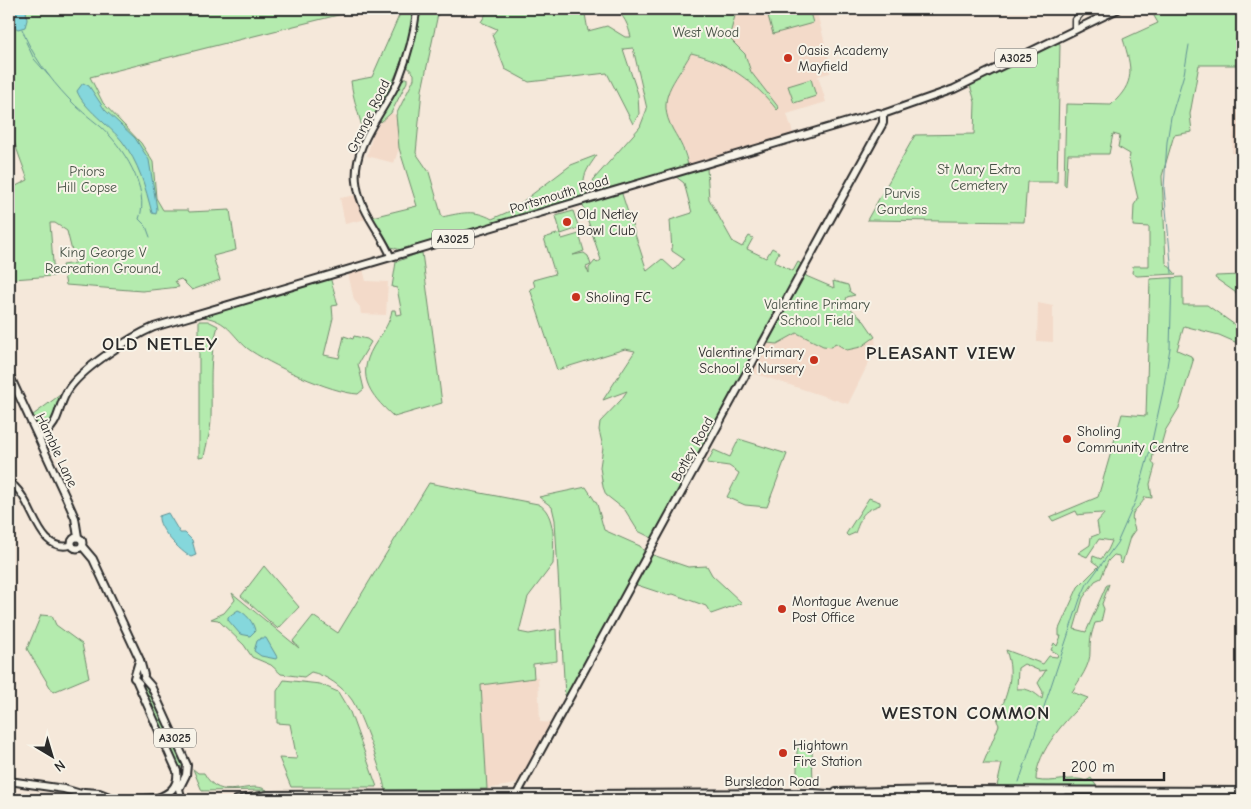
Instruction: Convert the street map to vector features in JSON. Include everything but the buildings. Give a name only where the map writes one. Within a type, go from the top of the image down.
[{"type":"main road","name":"Portsmouth Road","points":[[38,438],[56,423],[63,400],[74,382],[136,335],[177,320],[878,113],[883,114],[954,89],[1075,28],[1118,9]]},
{"type":"main road","name":"Botley Road","points":[[517,794],[883,123],[883,114]]},
{"type":"main road","name":"Hamble Lane","points":[[9,374],[74,518],[78,537]]},
{"type":"main road","points":[[82,546],[76,548],[72,544],[73,539],[78,537],[82,541],[82,546],[93,559],[140,660],[142,675]]},
{"type":"main road","name":"A3025","points":[[157,798],[166,795],[173,788],[177,780],[177,771],[134,678],[142,675],[151,686],[187,765],[186,775],[179,789],[181,800]]},
{"type":"main road","points":[[526,779],[526,786],[532,794]]},
{"type":"main road","points":[[9,781],[99,794],[117,800]]},
{"type":"main road","name":"Bursledon Road","points":[[236,800],[268,795],[829,794],[875,797],[1026,796],[1062,792],[1242,791]]},
{"type":"main road","points":[[75,792],[101,800]]},
{"type":"main road","points":[[132,800],[157,798],[181,800]]},
{"type":"street","name":"Grange Road","points":[[392,257],[359,197],[356,172],[362,148],[398,80],[413,38],[417,9]]},
{"type":"street","points":[[1075,28],[1075,20],[1084,9]]},
{"type":"street","points":[[9,482],[23,494],[44,536],[50,543],[61,547],[72,544]]},
{"type":"shaded area","points":[[729,9],[816,9],[830,63],[828,64],[830,73],[818,76],[826,102],[787,114],[794,136],[706,164],[705,157],[704,161],[688,166],[687,154],[665,116],[664,106],[668,92],[691,53],[727,66],[761,90],[777,109],[779,108],[751,72],[745,53],[729,38],[732,32]]},
{"type":"shaded area","points":[[1237,78],[1242,78],[1242,154],[1232,153]]},
{"type":"shaded area","points":[[391,113],[396,115],[400,145],[394,163],[367,156],[373,134],[382,120]]},
{"type":"shaded area","points":[[356,195],[367,219],[345,224],[340,198]]},
{"type":"shaded area","points":[[363,269],[366,281],[388,282],[386,315],[361,314],[360,307],[354,300],[348,273]]},
{"type":"shaded area","points":[[1038,303],[1053,306],[1053,342],[1037,341]]},
{"type":"shaded area","name":"Valentine Primary School & Nursery","points":[[797,333],[824,346],[832,347],[835,343],[861,347],[875,337],[876,348],[848,404],[753,373],[751,370],[767,342],[777,344]]},
{"type":"shaded area","points":[[538,677],[540,722],[554,723],[522,778],[515,784],[487,789],[481,685]]},
{"type":"green space","points":[[9,9],[362,9],[90,77],[103,103],[141,143],[153,162],[156,198],[163,210],[188,210],[189,212],[230,210],[236,250],[213,256],[220,280],[192,290],[181,279],[175,281],[179,287],[142,291],[66,285],[62,265],[75,263],[67,231],[55,223],[50,223],[54,276],[13,279],[9,255],[9,193],[14,187],[28,180],[9,128]]},
{"type":"green space","points":[[402,9],[415,9],[412,27],[396,75],[364,135],[351,81],[372,77]]},
{"type":"green space","points":[[420,9],[439,9],[422,90],[416,153],[429,172],[442,217],[461,213],[473,213],[492,219],[510,211],[571,165],[597,155],[584,178],[587,194],[404,251],[391,247],[372,217],[417,206],[399,148],[396,115],[414,79],[414,74],[406,65],[416,36]]},
{"type":"green space","name":"West Wood","points":[[489,9],[729,9],[735,16],[729,38],[745,54],[751,72],[779,108],[777,110],[759,90],[728,67],[691,53],[669,90],[666,108],[668,118],[684,152],[688,166],[596,191],[592,185],[594,179],[640,127],[647,109],[633,48],[623,49],[638,94],[639,114],[633,124],[607,73],[529,82],[505,69],[492,35],[497,29],[481,22]],"holes":[[[613,10],[625,21],[631,37],[625,37],[607,26],[588,31],[585,14]]]},
{"type":"green space","points":[[777,9],[809,9],[813,23],[773,34],[767,12]]},
{"type":"green space","points":[[1150,9],[1242,9],[1242,65],[1199,65],[1190,114],[1192,132],[1174,135],[1162,176],[1166,263],[1176,274],[1137,276],[1132,273],[1133,266],[1149,266],[1149,227],[1133,226],[1134,205],[1138,199],[1129,160],[1130,154],[1118,147],[1120,136],[1113,134],[1109,154],[1068,154],[1066,186],[1064,185],[1066,104],[1111,105],[1119,97],[1125,89],[1130,75],[1130,67],[1123,39],[1158,23]]},
{"type":"green space","name":"St Mary Extra Cemetery","points":[[1057,42],[1060,44],[1057,182],[1027,182],[1024,222],[867,220],[915,135],[974,134],[975,102],[970,85],[1018,61],[1026,61],[1027,57]]},
{"type":"green space","points":[[403,78],[407,78],[407,82],[391,113],[381,122],[379,120]]},
{"type":"green space","points":[[811,79],[816,96],[794,103],[788,86]]},
{"type":"green space","name":"Valentine Primary School Field","points":[[707,168],[709,199],[733,242],[742,247],[749,236],[753,238],[747,249],[766,258],[772,248],[779,252],[774,262],[793,271],[798,262],[803,265],[806,276],[834,288],[833,281],[848,285],[850,292],[855,295],[847,297],[845,303],[864,321],[875,337],[861,347],[847,350],[835,343],[832,347],[823,346],[797,333],[777,344],[767,343],[761,349],[654,539],[638,531],[625,510],[606,495],[600,467],[603,447],[599,430],[600,422],[627,391],[603,400],[635,351],[625,349],[557,370],[530,289],[535,287],[533,280],[555,274],[544,238],[560,233],[562,239],[579,234],[584,251],[573,255],[584,253],[588,256],[591,265],[586,267],[589,274],[589,268],[595,261],[597,263],[601,260],[582,203],[621,191],[647,271],[662,259],[674,270],[684,259],[672,251],[670,220],[692,213],[684,183],[675,176]]},
{"type":"green space","name":"Old Netley Bowl Club","points":[[573,211],[579,228],[561,234],[556,216]]},
{"type":"green space","points":[[422,253],[442,403],[394,417],[371,391],[367,382],[367,363],[370,353],[384,330],[392,310],[395,310],[396,315],[402,314],[397,288],[392,287],[396,262]]},
{"type":"green space","points":[[1242,275],[1242,297],[1215,278],[1216,276]]},
{"type":"green space","points":[[330,277],[338,305],[332,306],[333,318],[324,355],[339,358],[344,336],[353,339],[354,336],[371,342],[358,364],[364,389],[358,394],[333,389],[270,362],[247,348],[224,325],[204,317],[226,308]]},
{"type":"green space","points":[[1183,277],[1183,305],[1207,305],[1242,330],[1242,345],[1219,335],[1184,326],[1177,350],[1191,356],[1193,361],[1179,408],[1165,431],[1161,445],[1154,448],[1152,461],[1155,466],[1150,484],[1152,498],[1145,497],[1133,513],[1135,530],[1130,537],[1122,564],[1119,556],[1114,555],[1108,561],[1101,578],[1095,581],[1083,598],[1074,629],[1086,632],[1106,586],[1109,584],[1102,604],[1104,609],[1101,622],[1095,623],[1092,634],[1089,662],[1072,692],[1088,698],[1071,715],[1047,746],[1037,769],[1036,780],[1081,779],[1086,781],[1091,778],[1097,787],[997,786],[1002,764],[983,764],[999,725],[997,721],[1009,686],[1010,669],[1006,650],[1043,664],[1049,656],[1057,657],[1058,654],[1051,650],[1054,643],[1057,646],[1061,636],[1059,636],[1059,629],[1078,587],[1099,566],[1092,561],[1093,556],[1101,559],[1112,541],[1099,539],[1087,557],[1078,553],[1090,545],[1091,537],[1099,534],[1097,522],[1105,513],[1078,515],[1076,511],[1053,521],[1050,517],[1098,497],[1122,414],[1146,416],[1150,279]],"holes":[[[1024,664],[1040,671],[1046,670],[1038,683],[1043,692],[1042,699],[1031,691],[1017,689],[1018,668]]]},
{"type":"green space","points":[[199,321],[208,321],[218,326],[211,372],[210,428],[204,457],[199,458]]},
{"type":"green space","points":[[64,392],[55,417],[43,431],[39,429],[33,415]]},
{"type":"green space","points":[[739,439],[787,454],[767,507],[745,505],[727,497],[739,473],[729,466],[707,463],[714,450],[730,457]]},
{"type":"green space","points":[[429,483],[538,504],[548,514],[553,531],[553,564],[528,597],[519,632],[529,634],[556,629],[557,661],[533,664],[534,678],[481,685],[487,789],[385,790],[376,758],[361,718],[352,700],[344,691],[334,682],[311,672],[304,677],[281,674],[271,665],[252,657],[244,645],[218,620],[211,619],[224,613],[235,600],[232,593],[299,648],[293,641],[313,616],[338,633]]},
{"type":"green space","points":[[586,487],[597,504],[604,530],[640,546],[646,554],[567,697],[565,696],[555,520],[552,507],[539,497]]},
{"type":"green space","points":[[869,498],[880,502],[880,505],[863,514],[855,533],[848,536],[846,534]]},
{"type":"green space","points":[[650,554],[688,567],[707,566],[712,575],[742,603],[711,614],[706,606],[673,594],[667,595],[634,584]]},
{"type":"green space","points":[[264,566],[299,607],[278,629],[241,596]]},
{"type":"green space","points":[[41,615],[52,616],[56,625],[82,644],[89,677],[53,692],[27,649]]},
{"type":"green space","points":[[284,680],[320,684],[338,692],[350,712],[377,787],[291,787],[279,758],[297,759],[290,724],[277,723],[277,691]]},
{"type":"green space","points":[[145,681],[149,685],[185,768],[178,766],[140,684]]},
{"type":"green space","points":[[797,748],[812,748],[813,785],[797,785]]},
{"type":"green space","points":[[193,769],[198,773],[204,773],[218,788],[227,790],[260,787],[267,790],[202,791]]},
{"type":"water","points":[[9,9],[26,9],[27,20],[25,27],[18,29],[11,23]]},
{"type":"water","points":[[83,83],[89,86],[105,110],[135,138],[149,160],[157,209],[156,214],[152,213],[141,175],[128,149],[80,97],[77,91]]},
{"type":"water","points":[[168,513],[180,533],[185,533],[192,540],[196,555],[191,557],[176,545],[162,527],[159,516]]},
{"type":"water","points":[[238,610],[247,616],[253,625],[255,631],[250,636],[240,634],[228,620],[228,617]]},
{"type":"water","points":[[261,638],[266,638],[277,657],[276,659],[261,656],[254,651],[257,641]]},
{"type":"waterway","points":[[22,29],[36,57],[54,83],[76,106],[108,134],[125,156],[138,182],[141,195],[142,207],[139,219],[146,226],[150,237]]},
{"type":"waterway","points":[[26,42],[34,59],[50,77]]},
{"type":"waterway","points":[[1172,273],[1164,188],[1167,142],[1171,117],[1184,74],[1189,45]]},
{"type":"waterway","points":[[1019,782],[1080,599],[1087,584],[1117,543],[1136,500],[1150,450],[1170,348],[1172,278]]},
{"type":"place","name":"Oasis Academy Mayfield","points":[[788,58]]},
{"type":"place","name":"Old Netley Bowl Club","points":[[567,222]]},
{"type":"place","name":"Sholing FC","points":[[576,297]]},
{"type":"place","name":"Valentine Primary School & Nursery","points":[[814,360]]},
{"type":"place","name":"Sholing Community Centre","points":[[1067,439]]},
{"type":"place","name":"Montague Avenue Post Office","points":[[782,609]]},
{"type":"place","name":"Hightown Fire Station","points":[[783,753]]},
{"type":"district","name":"OLD NETLEY","points":[[160,343]]},
{"type":"district","name":"PLEASANT VIEW","points":[[941,352]]},
{"type":"district","name":"WESTON COMMON","points":[[966,712]]},
{"type":"park label","name":"Priors Hill Copse","points":[[87,180]]},
{"type":"park label","name":"Purvis Gardens","points":[[902,202]]},
{"type":"park label","name":"King George V Recreation Ground,","points":[[103,260]]}]
